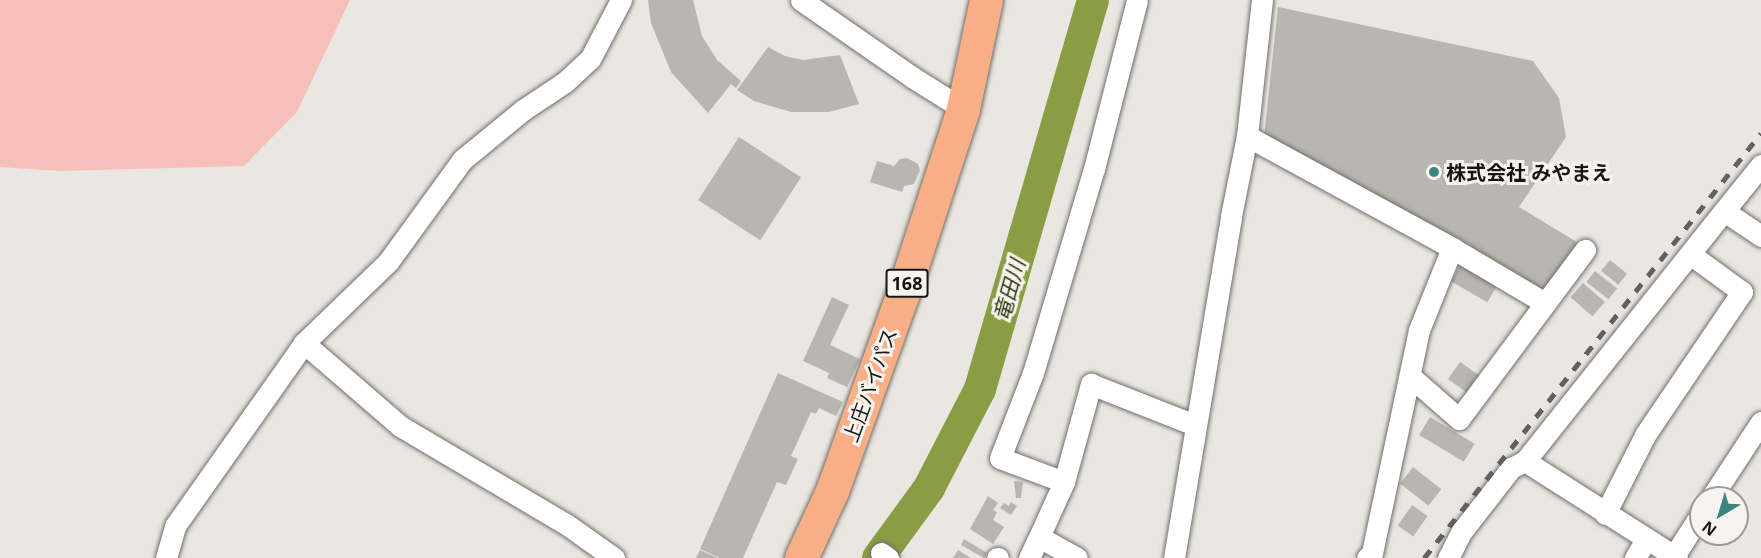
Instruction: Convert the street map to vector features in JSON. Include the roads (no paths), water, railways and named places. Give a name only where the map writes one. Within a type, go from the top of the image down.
[{"type":"highway","name":"上庄バイパス","points":[[801,558],[832,491],[883,351],[963,109],[986,0]]},
{"type":"street","points":[[166,558],[175,526],[304,343],[388,262],[462,160],[523,110],[565,82],[590,58],[621,0]]},
{"type":"street","points":[[801,0],[912,77],[963,109]]},
{"type":"street","points":[[1064,482],[1000,458],[1034,373],[1095,169],[1137,0]]},
{"type":"street","points":[[1174,558],[1195,425],[1247,136],[1262,0]]},
{"type":"street","points":[[1247,136],[1452,248],[1545,303]]},
{"type":"street","points":[[1448,558],[1462,531],[1511,468],[1525,461],[1761,165]]},
{"type":"street","points":[[1724,211],[1761,237]]},
{"type":"street","points":[[1367,558],[1372,553],[1411,377],[1419,330],[1452,248]]},
{"type":"street","points":[[1411,377],[1459,419],[1585,250]]},
{"type":"street","points":[[1605,514],[1645,435],[1742,292],[1689,254]]},
{"type":"street","points":[[304,343],[400,426],[566,524],[614,558]]},
{"type":"street","points":[[1029,558],[1064,482],[1091,384],[1195,425]]},
{"type":"street","points":[[1720,486],[1761,422]]},
{"type":"street","points":[[1525,461],[1675,557],[1689,534]]},
{"type":"street","points":[[1040,537],[1077,558]]},
{"type":"street","points":[[1635,558],[1646,540]]},
{"type":"waterway","name":"竜田川","points":[[878,558],[929,488],[980,389],[1093,0]]},
{"type":"railway","points":[[1424,558],[1761,133]]},
{"type":"place","name":"株式会社 みやまえ","points":[[1434,172]]}]
